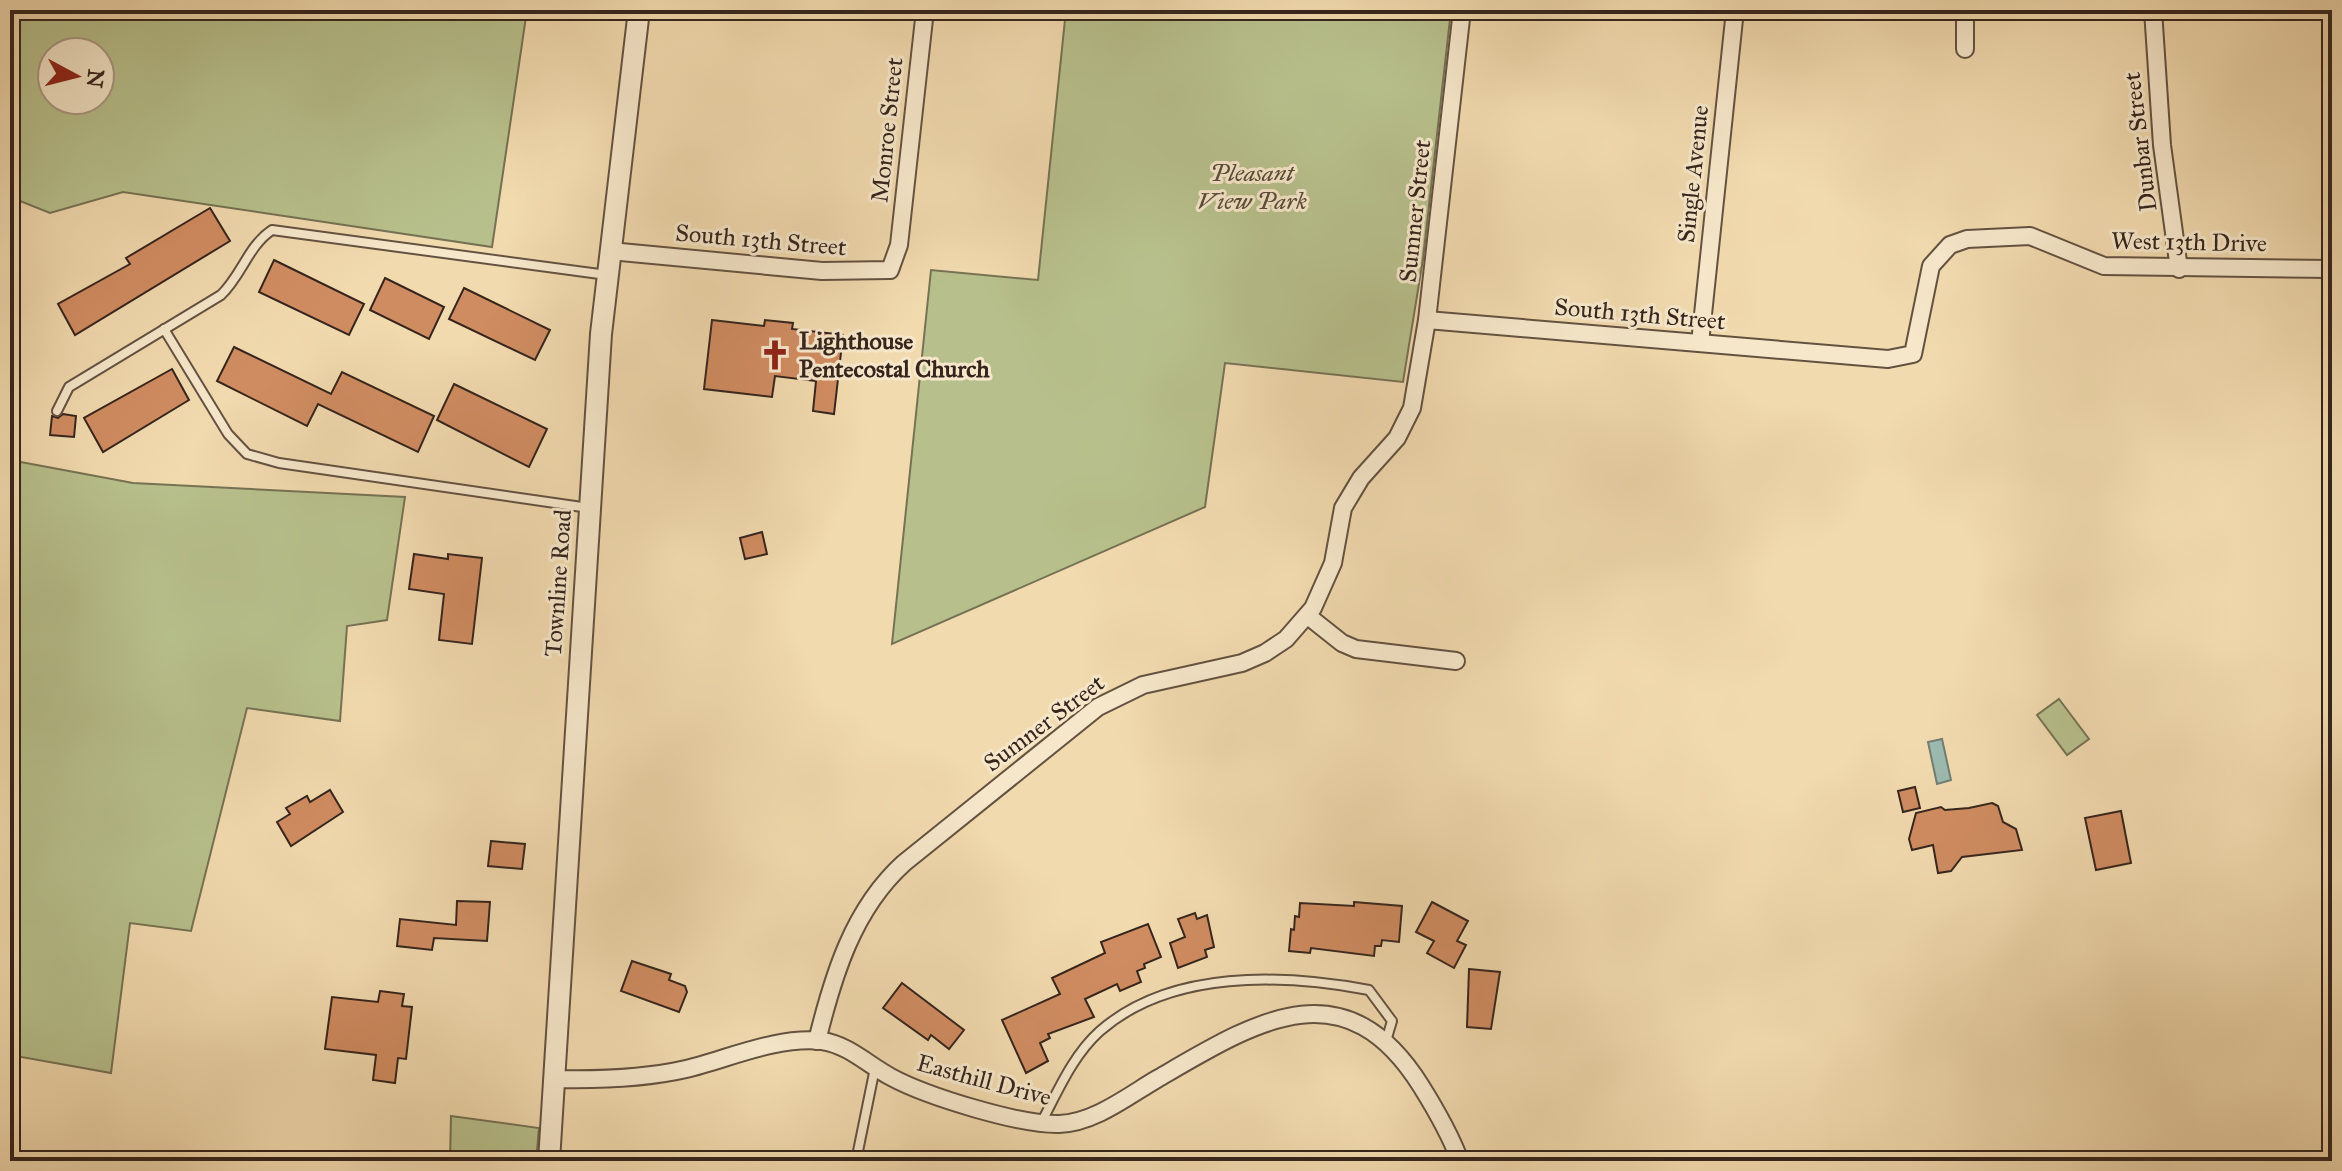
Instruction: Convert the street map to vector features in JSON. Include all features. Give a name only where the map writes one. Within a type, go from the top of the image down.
[{"type":"street","name":"Townline Road","points":[[549,1161],[589,508],[610,251],[639,10]]},
{"type":"street","name":"Monroe Street","points":[[897,255],[925,10]]},
{"type":"street","name":"Sumner Street","points":[[817,1041],[833,983],[857,925],[882,885],[904,863],[1098,707],[1143,685],[1242,663],[1286,639],[1308,616],[1326,584],[1348,499],[1407,420],[1427,320],[1462,10]]},
{"type":"street","name":"Single Avenue","points":[[1700,343],[1735,10]]},
{"type":"street","points":[[1965,10],[1965,49]]},
{"type":"street","name":"Dunbar Street","points":[[2153,10],[2162,145],[2179,269]]},
{"type":"street","name":"West 13th Drive","points":[[1849,356],[1888,359],[1913,354],[1931,266],[1950,245],[1967,239],[2030,236],[2104,266],[2332,269]]},
{"type":"street","name":"South 13th Street","points":[[610,251],[822,271],[882,273],[890,270],[897,255]]},
{"type":"street","name":"South 13th Street","points":[[1427,320],[1849,356]]},
{"type":"street","points":[[1308,616],[1342,643],[1356,649],[1456,661]]},
{"type":"street","name":"Easthill Drive","points":[[554,1079],[646,1076],[778,1045],[817,1041],[846,1049],[910,1086],[1041,1123],[1070,1123],[1091,1116],[1224,1042],[1276,1019],[1307,1014],[1336,1015],[1365,1025],[1386,1041],[1432,1103],[1460,1161]]},
{"type":"lane","points":[[57,411],[69,387],[221,295],[236,281],[258,240],[272,230],[608,275]]},
{"type":"lane","points":[[164,329],[228,434],[238,447],[252,456],[301,467],[589,508]]},
{"type":"lane","points":[[1041,1123],[1072,1066],[1099,1032],[1134,1006],[1168,992],[1238,981],[1328,983],[1369,990],[1392,1021],[1386,1041]]},
{"type":"lane","points":[[856,1161],[875,1067]]},
{"type":"green space","points":[[10,10],[527,10],[492,247],[123,192],[50,213],[10,197]]},
{"type":"green space","name":"Pleasant View Park","points":[[1066,10],[1451,10],[1423,259],[1403,382],[1225,363],[1205,507],[892,644],[931,270],[1038,280]]},
{"type":"green space","points":[[10,460],[133,483],[405,497],[387,620],[347,626],[340,721],[247,708],[191,931],[130,923],[111,1073],[10,1055]]},
{"type":"green space","points":[[2059,699],[2089,739],[2067,755],[2037,715]]},
{"type":"green space","points":[[451,1116],[539,1128],[536,1161],[450,1161]]},
{"type":"shaded area","points":[[1942,739],[1951,780],[1937,784],[1928,742]]},
{"type":"building","points":[[210,208],[230,241],[75,335],[58,304],[130,264],[126,258]]},
{"type":"building","points":[[274,260],[364,304],[349,335],[259,292]]},
{"type":"building","points":[[385,278],[444,307],[429,339],[370,310]]},
{"type":"building","points":[[464,288],[550,330],[535,360],[449,319]]},
{"type":"building","name":"Lighthouse Pentecostal Church","points":[[712,320],[764,326],[765,320],[793,323],[792,329],[843,335],[834,414],[813,411],[816,381],[775,376],[772,397],[704,389]]},
{"type":"building","points":[[234,347],[331,394],[342,372],[434,416],[418,452],[318,404],[307,426],[217,381]]},
{"type":"building","points":[[172,369],[189,400],[103,452],[84,418]]},
{"type":"building","points":[[454,384],[547,429],[529,467],[437,420]]},
{"type":"building","points":[[63,414],[76,416],[74,437],[50,435],[52,416],[58,418]]},
{"type":"building","points":[[762,532],[767,554],[745,559],[740,538]]},
{"type":"building","points":[[414,554],[448,559],[448,554],[482,558],[472,644],[439,640],[444,594],[409,589]]},
{"type":"building","points":[[1915,787],[1920,808],[1903,812],[1898,791]]},
{"type":"building","points":[[330,790],[343,812],[291,846],[277,822],[290,814],[286,808],[307,796],[310,802]]},
{"type":"building","points":[[1992,803],[1998,806],[2003,822],[2016,829],[2022,850],[1962,857],[1951,871],[1938,873],[1933,845],[1912,850],[1909,839],[1916,813],[1941,807],[1945,810]]},
{"type":"building","points":[[2121,811],[2131,863],[2096,870],[2085,818]]},
{"type":"building","points":[[491,841],[525,844],[522,869],[488,866]]},
{"type":"building","points":[[457,901],[490,902],[487,941],[434,938],[432,950],[397,946],[400,919],[456,925]]},
{"type":"building","points":[[1354,902],[1402,906],[1399,942],[1382,940],[1381,946],[1375,946],[1374,956],[1311,948],[1310,953],[1289,951],[1291,929],[1294,930],[1295,916],[1299,917],[1300,903],[1354,906]]},
{"type":"building","points":[[1432,902],[1468,921],[1457,941],[1466,945],[1454,968],[1427,953],[1434,941],[1416,932]]},
{"type":"building","points":[[1195,913],[1197,919],[1207,915],[1214,947],[1205,950],[1207,957],[1178,968],[1170,943],[1185,937],[1178,919]]},
{"type":"building","points":[[1148,924],[1161,957],[1144,964],[1145,968],[1137,971],[1141,982],[1120,991],[1117,984],[1085,999],[1094,1017],[1048,1034],[1050,1038],[1040,1043],[1048,1061],[1026,1073],[1002,1020],[1060,994],[1052,978],[1105,953],[1101,942]]},
{"type":"building","points":[[632,961],[671,974],[669,980],[685,986],[687,992],[679,1012],[621,991]]},
{"type":"building","points":[[1469,969],[1500,972],[1491,1029],[1467,1027]]},
{"type":"building","points":[[902,983],[964,1030],[949,1049],[931,1035],[928,1040],[883,1008]]},
{"type":"building","points":[[380,991],[404,994],[402,1006],[412,1007],[406,1059],[398,1058],[395,1083],[373,1080],[376,1055],[325,1049],[332,997],[378,1002]]},
{"type":"place","name":"Lighthouse Pentecostal Church","points":[[775,355]]}]
